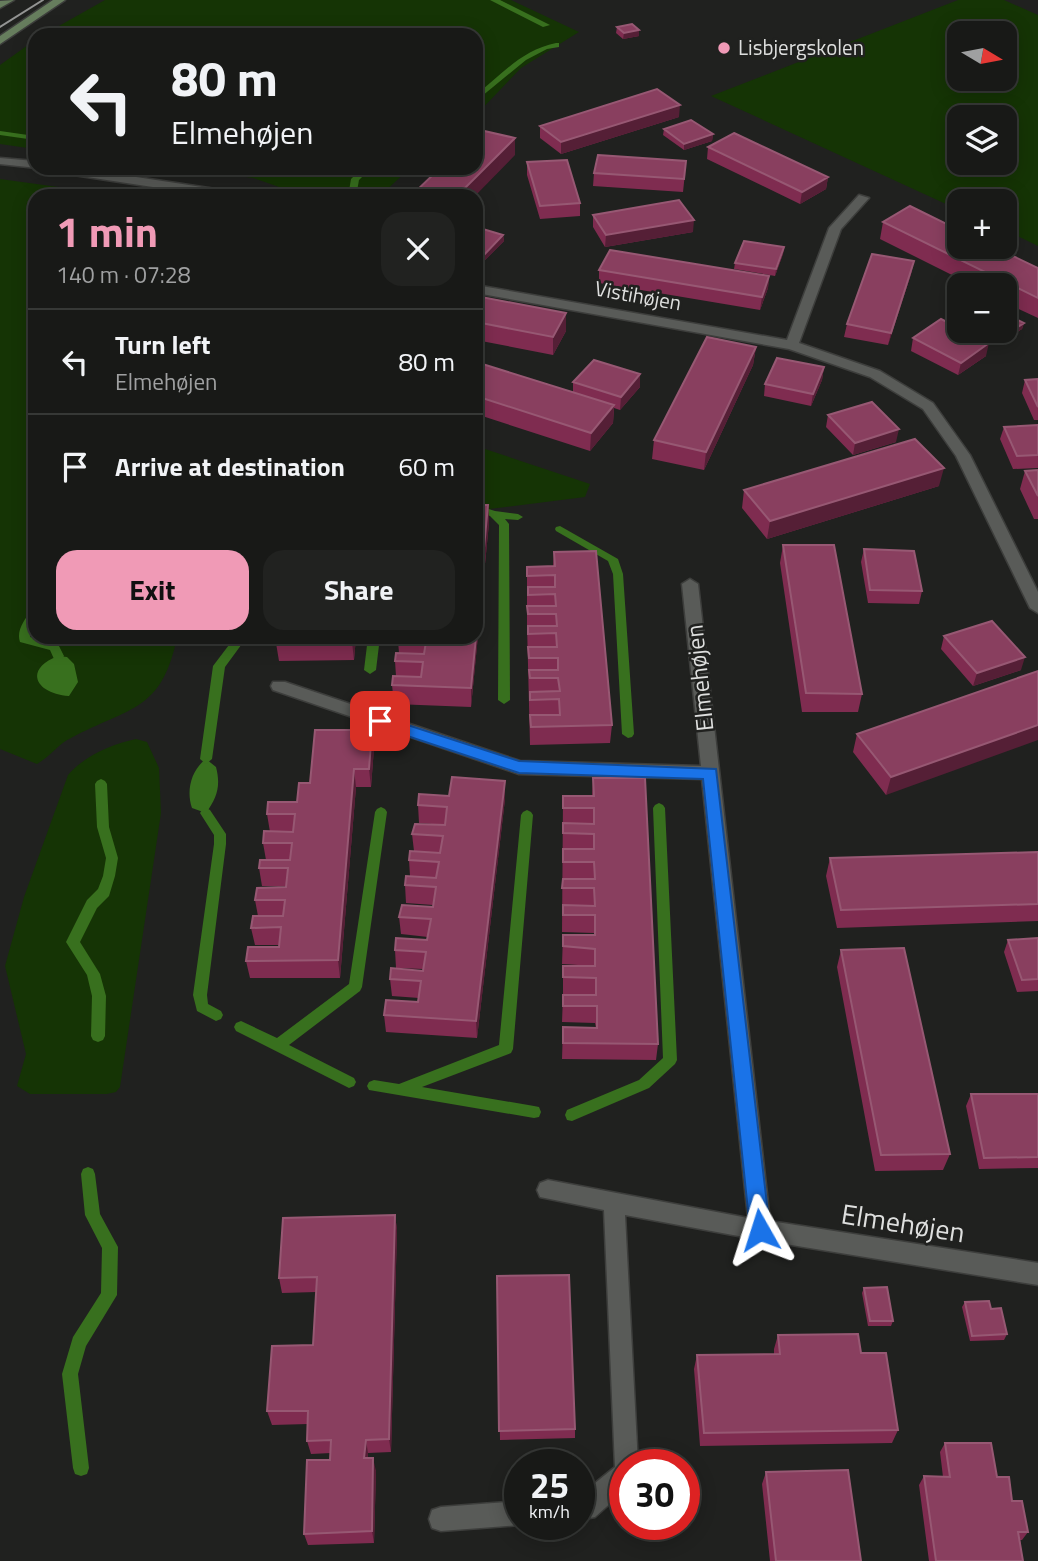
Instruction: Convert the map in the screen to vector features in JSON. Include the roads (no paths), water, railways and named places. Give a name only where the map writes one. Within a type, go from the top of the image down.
[{"type":"street","points":[[0,5],[9,0]]},
{"type":"street","points":[[0,41],[60,0]]},
{"type":"street","points":[[0,161],[28,164]]},
{"type":"street","points":[[99,175],[190,189]]},
{"type":"street","points":[[792,345],[835,228],[863,198]]},
{"type":"street","name":"Vistihøjen","points":[[483,290],[792,345],[875,374],[928,406],[964,455],[1038,608]]},
{"type":"street","name":"Elmehøjen","points":[[690,584],[760,1230]]},
{"type":"street","points":[[279,686],[519,767],[710,773]]},
{"type":"street","name":"Elmehøjen","points":[[548,1190],[760,1230],[1038,1274]]},
{"type":"street","points":[[614,1203],[625,1449]]},
{"type":"street","points":[[595,1499],[609,1488]]},
{"type":"street","points":[[441,1519],[504,1514]]},
{"type":"waterway","points":[[494,0],[546,25]]},
{"type":"waterway","points":[[483,93],[533,52],[556,45]]},
{"type":"waterway","points":[[0,133],[28,137]]},
{"type":"waterway","points":[[353,189],[355,179],[359,175]]},
{"type":"waterway","points":[[483,510],[494,514]]},
{"type":"waterway","points":[[494,514],[518,517]]},
{"type":"waterway","points":[[494,514],[504,524],[504,700]]},
{"type":"waterway","points":[[560,529],[613,559],[618,574],[628,734]]},
{"type":"waterway","points":[[28,625],[24,639],[28,640]]},
{"type":"waterway","points":[[43,644],[54,647],[58,656]]},
{"type":"waterway","points":[[206,759],[219,666],[236,644]]},
{"type":"waterway","points":[[370,670],[373,644]]},
{"type":"waterway","points":[[98,1036],[99,996],[93,974],[73,942],[92,904],[104,892],[109,876],[112,858],[103,827],[101,784]]},
{"type":"waterway","points":[[572,1115],[644,1084],[670,1060],[659,808]]},
{"type":"waterway","points":[[278,1046],[355,987],[381,812]]},
{"type":"waterway","points":[[206,813],[220,834],[220,844],[200,995],[202,1007],[216,1015]]},
{"type":"waterway","points":[[399,1090],[506,1049],[527,815]]},
{"type":"waterway","points":[[241,1027],[278,1046]]},
{"type":"waterway","points":[[278,1046],[349,1082]]},
{"type":"waterway","points":[[374,1086],[534,1112]]},
{"type":"waterway","points":[[81,1468],[70,1374],[79,1343],[109,1295],[110,1247],[93,1215],[88,1174]]},
{"type":"tram line","points":[[0,27],[43,0]]},
{"type":"place","name":"Lisbjergskolen","points":[[724,48]]}]
